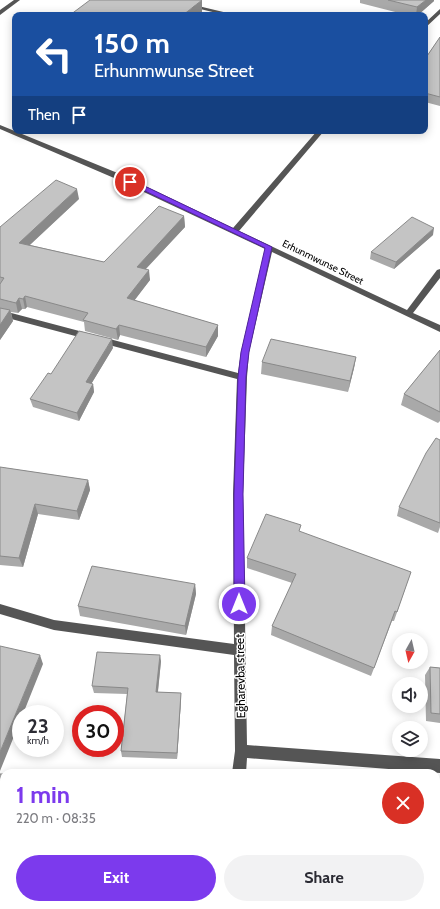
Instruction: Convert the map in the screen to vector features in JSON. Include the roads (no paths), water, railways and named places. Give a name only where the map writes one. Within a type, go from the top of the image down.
[{"type":"street","points":[[0,14],[18,0]]},
{"type":"street","points":[[166,0],[220,12]]},
{"type":"street","points":[[428,23],[440,11]]},
{"type":"street","name":"Erhunmwunse Street","points":[[0,127],[12,132]]},
{"type":"street","name":"Erhunmwunse Street","points":[[17,134],[117,176],[440,329]]},
{"type":"street","points":[[234,231],[318,134]]},
{"type":"street","name":"Egharevba street","points":[[239,769],[241,751],[238,494],[242,377],[245,352],[269,247]]},
{"type":"street","points":[[408,314],[440,272]]},
{"type":"street","points":[[0,313],[242,377]]},
{"type":"street","points":[[0,609],[54,625],[240,650]]},
{"type":"street","points":[[241,751],[440,766]]}]
